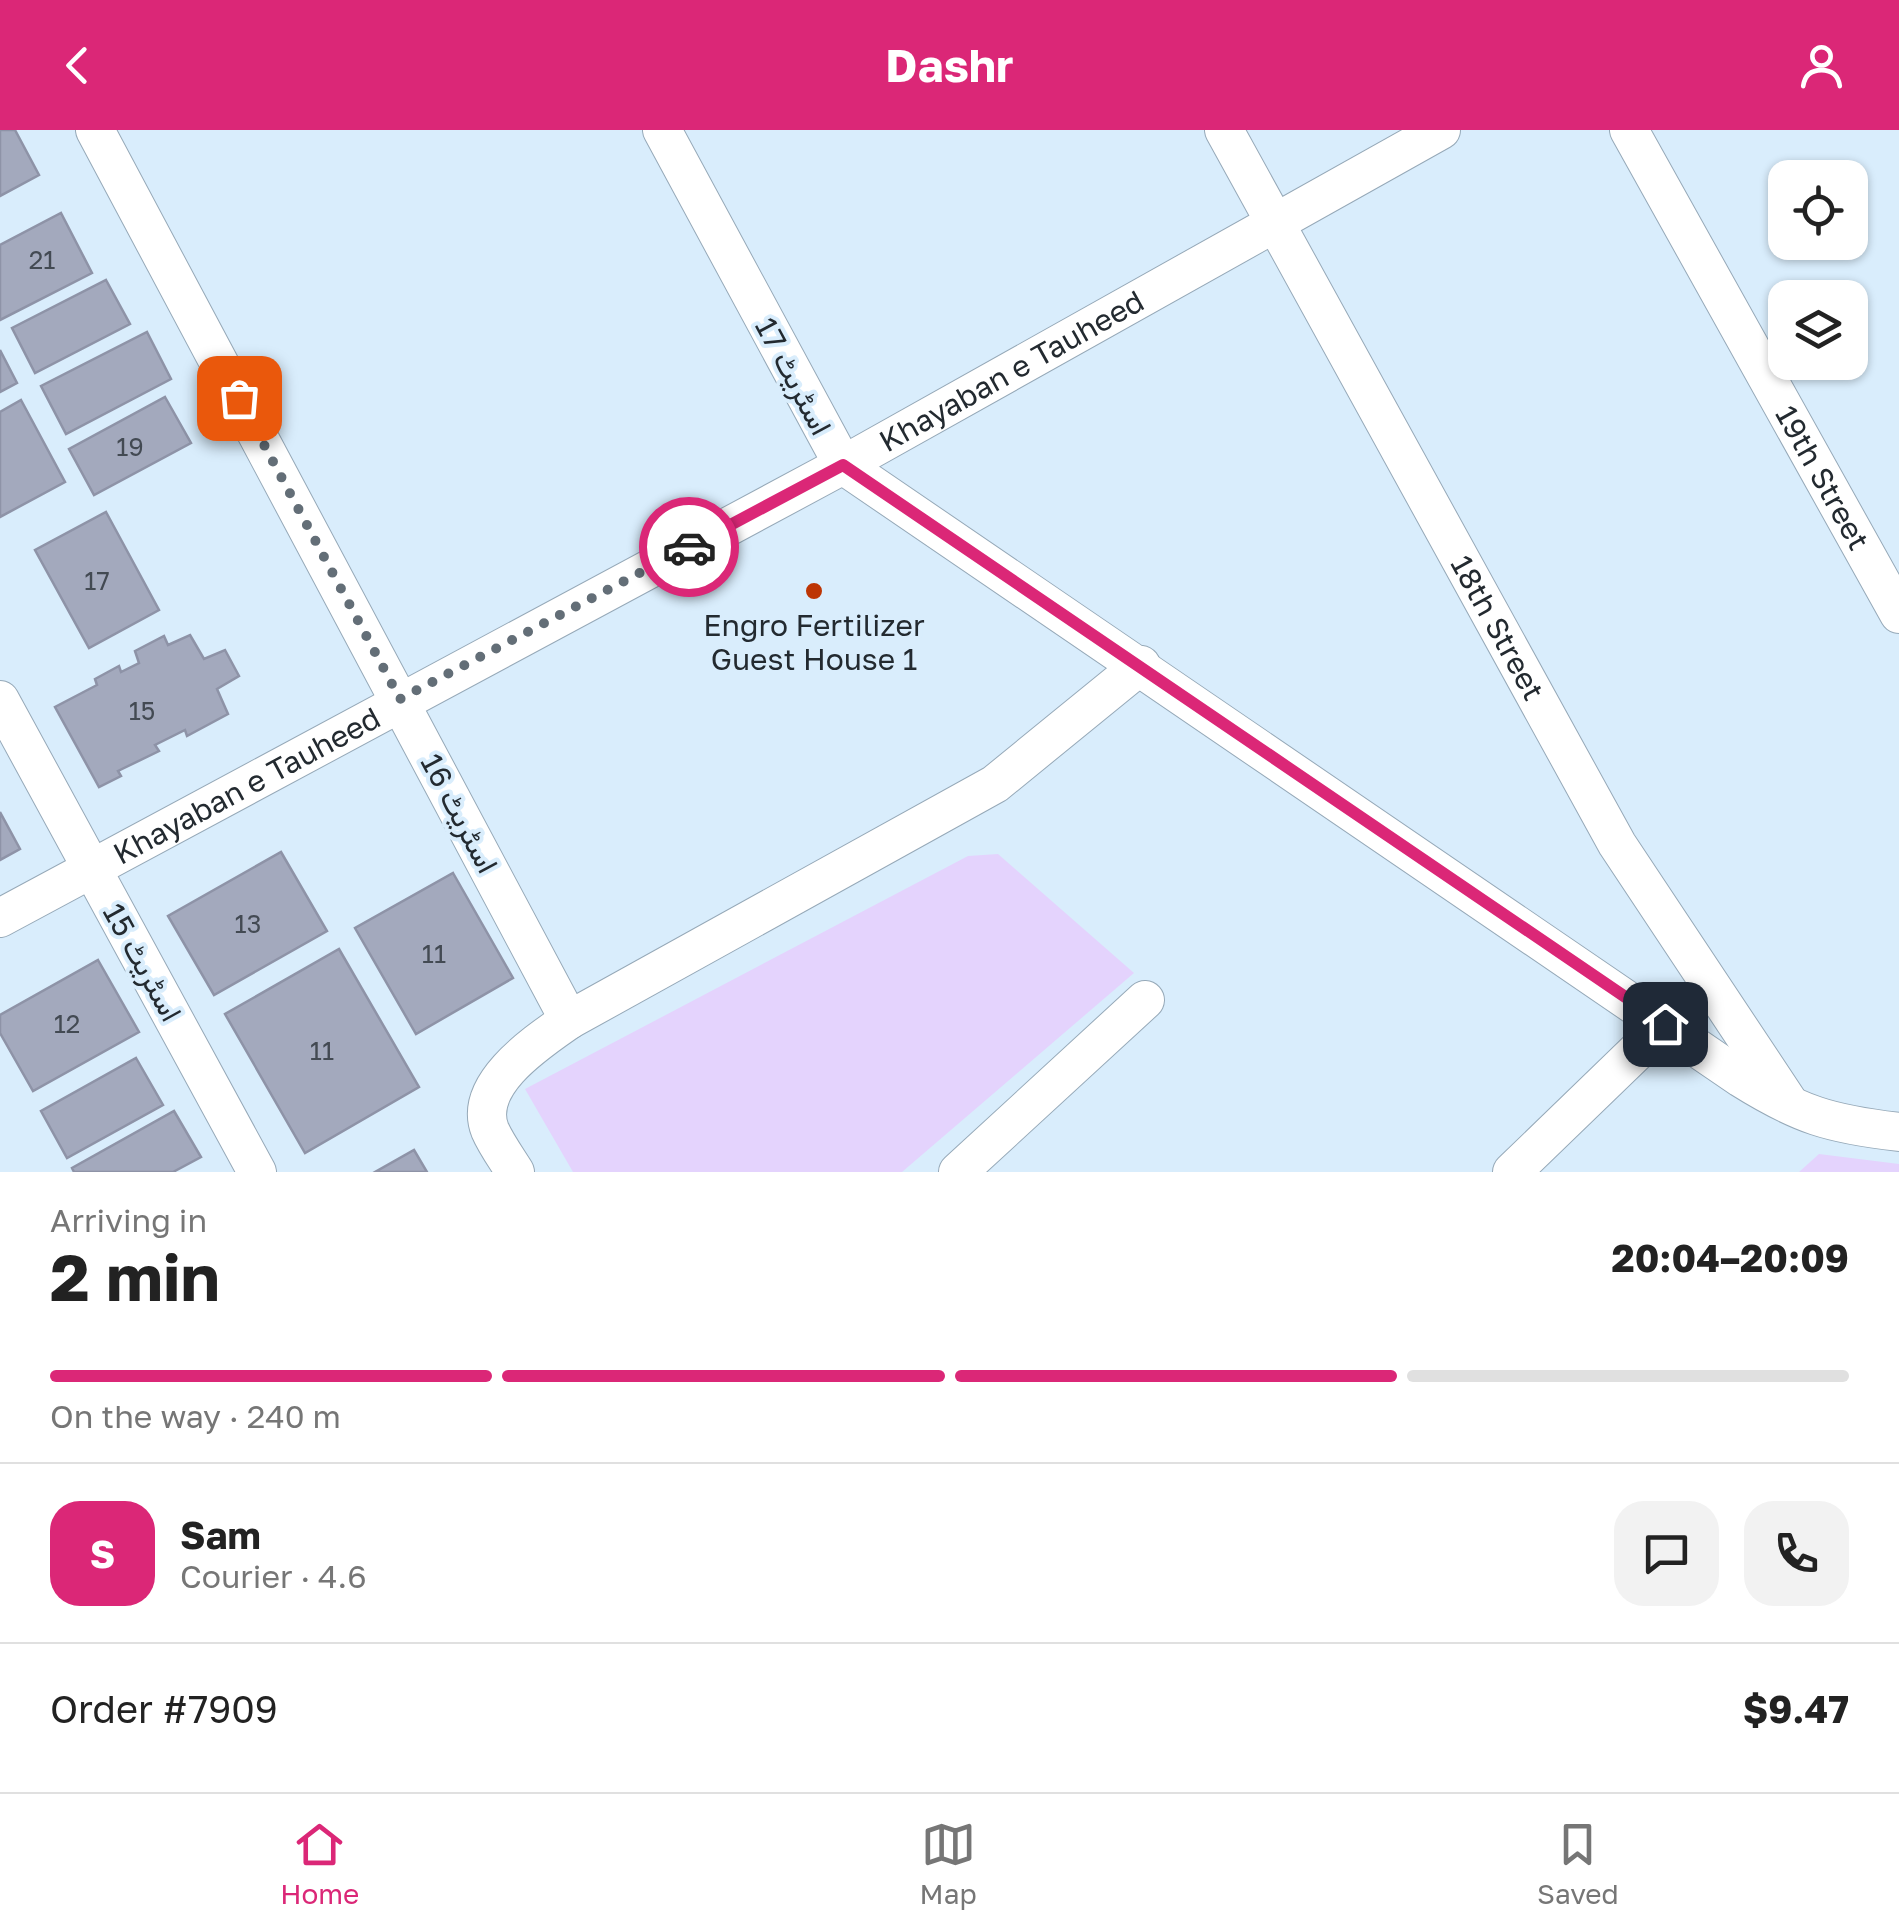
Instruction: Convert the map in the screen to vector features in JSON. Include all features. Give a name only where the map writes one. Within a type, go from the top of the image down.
[{"type":"street","name":"اسٹریٹ 16","points":[[95,130],[570,1020]]},
{"type":"street","name":"اسٹریٹ 17","points":[[662,130],[843,465],[1794,1110],[1839,1125],[1899,1132]]},
{"type":"street","name":"18th Street","points":[[1224,130],[1617,844],[1794,1110]]},
{"type":"street","name":"Khayaban e Tauheed","points":[[0,918],[400,699],[843,465],[1441,130]]},
{"type":"street","name":"19th Street","points":[[1628,130],[1899,614]]},
{"type":"street","points":[[515,1172],[488,1127],[490,1106],[513,1058],[570,1020],[995,784],[1140,665]]},
{"type":"street","name":"اسٹریٹ 15","points":[[0,700],[257,1172]]},
{"type":"street","points":[[958,1172],[1145,1000]]},
{"type":"street","points":[[1512,1172],[1665,1024]]},
{"type":"shaded area","points":[[998,854],[1134,973],[902,1172],[573,1172],[525,1089],[968,856]]},
{"type":"shaded area","points":[[1819,1154],[1899,1164],[1899,1172],[1799,1172]]},
{"type":"building","points":[[0,130],[15,130],[39,175],[0,196]]},
{"type":"building","points":[[61,213],[92,273],[0,320],[0,245]]},
{"type":"building","points":[[106,280],[130,324],[35,373],[12,328]]},
{"type":"building","points":[[147,332],[171,379],[66,434],[41,386]]},
{"type":"building","points":[[0,350],[17,383],[0,392]]},
{"type":"building","points":[[165,397],[191,443],[94,495],[69,449]]},
{"type":"building","points":[[21,400],[65,482],[0,517],[0,412]]},
{"type":"building","points":[[106,512],[159,610],[89,648],[35,550]]},
{"type":"building","points":[[190,635],[204,659],[225,650],[239,676],[217,689],[228,714],[187,736],[185,730],[155,745],[159,751],[118,771],[121,776],[99,787],[55,707],[97,685],[95,679],[119,666],[121,672],[139,663],[135,651],[164,636],[168,645]]},
{"type":"building","points":[[0,812],[20,849],[0,860]]},
{"type":"building","points":[[281,852],[327,931],[214,995],[168,916]]},
{"type":"building","points":[[453,873],[513,978],[416,1034],[355,928]]},
{"type":"building","points":[[339,949],[419,1087],[305,1153],[225,1014]]},
{"type":"building","points":[[98,960],[139,1032],[33,1091],[0,1033],[0,1015]]},
{"type":"building","points":[[136,1058],[163,1105],[67,1158],[41,1111]]},
{"type":"building","points":[[174,1111],[201,1157],[173,1172],[74,1172],[72,1168]]},
{"type":"building","points":[[414,1150],[427,1172],[375,1172]]},
{"type":"way so far","points":[[239,398],[400,699],[689,547]]},
{"type":"place","name":"Engro Fertilizer Guest House 1","points":[[814,591]]},
{"type":"route","points":[[689,547],[843,465],[1665,1024]]}]
